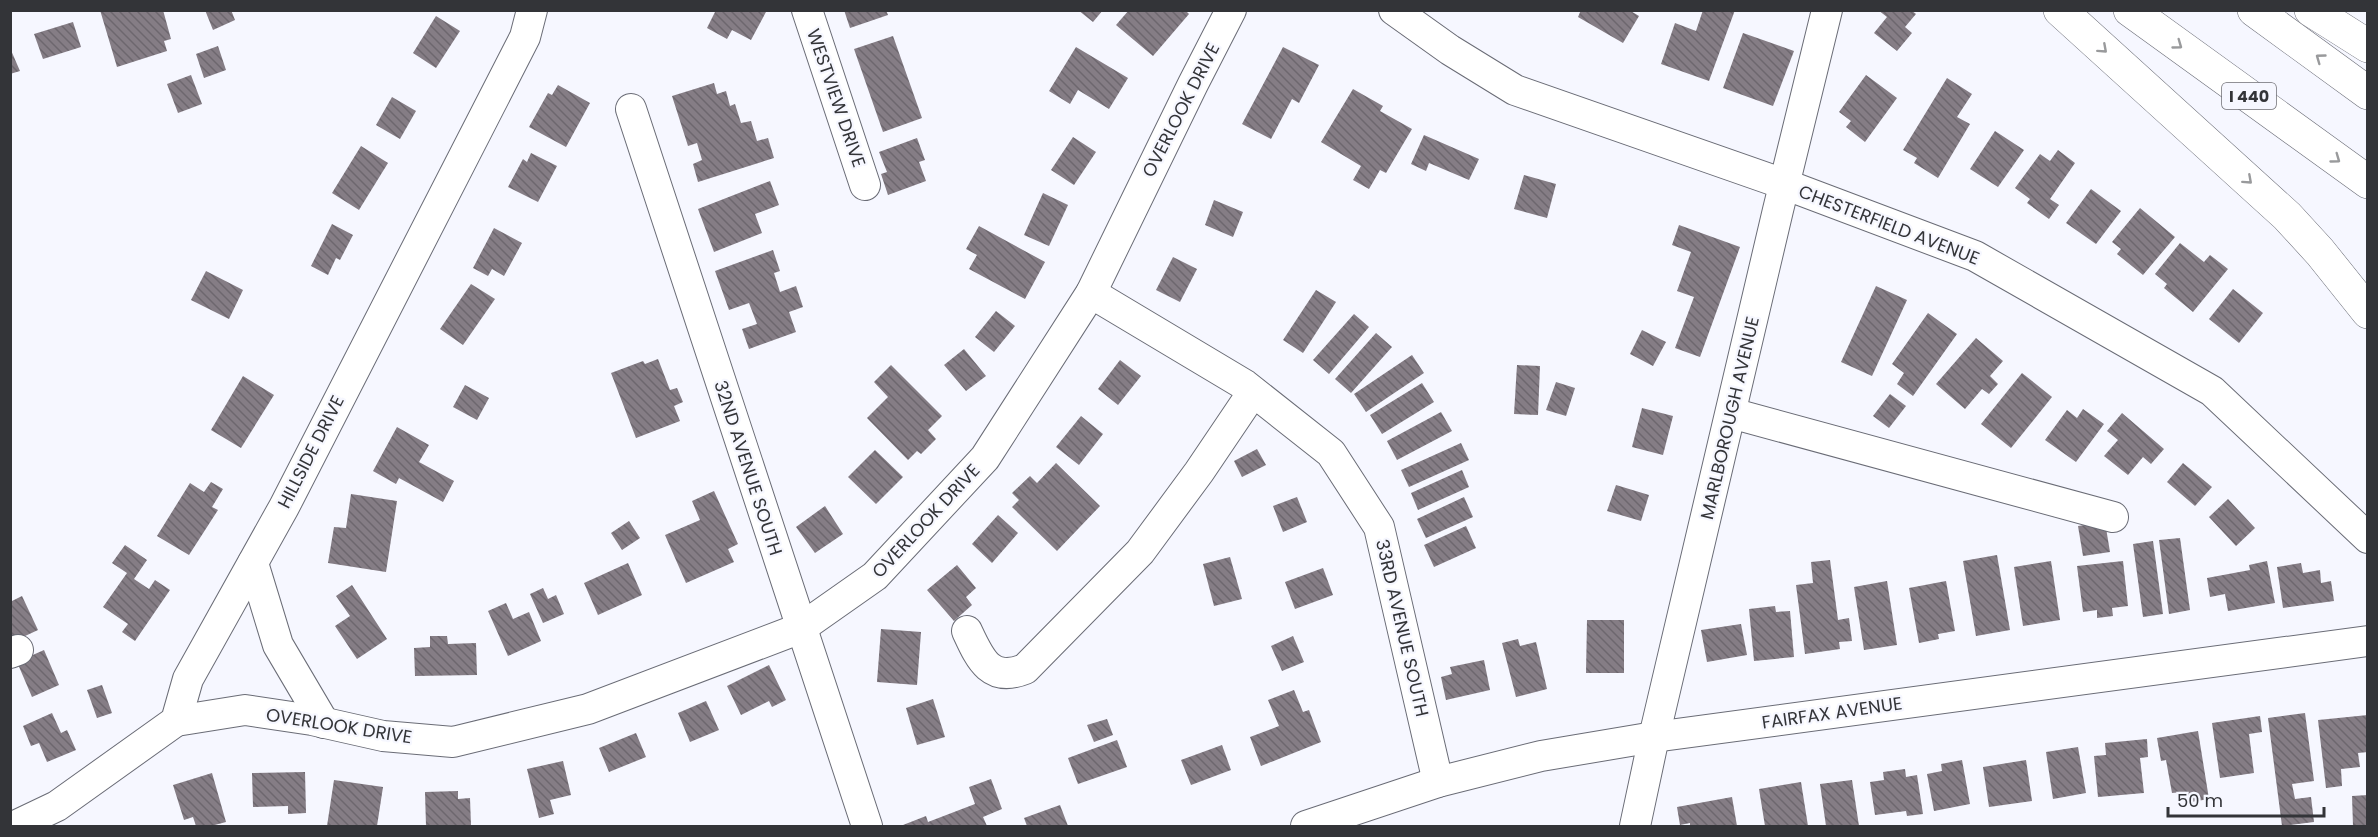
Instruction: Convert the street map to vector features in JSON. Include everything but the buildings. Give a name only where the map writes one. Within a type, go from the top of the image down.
[{"type":"highway","points":[[2060,10],[2287,216],[2320,252],[2367,296]]},
{"type":"highway","name":"I 440","points":[[2130,10],[2367,182]]},
{"type":"highway","points":[[2254,10],[2367,93]]},
{"type":"highway","points":[[2311,10],[2367,46]]},
{"type":"highway","points":[[2320,252],[2367,312]]},
{"type":"street","name":"HILLSIDE DRIVE","points":[[176,722],[188,679],[284,507],[519,47],[532,10]]},
{"type":"street","name":"WESTVIEW DRIVE","points":[[807,10],[866,184]]},
{"type":"street","name":"OVERLOOK DRIVE","points":[[176,722],[244,710],[324,723],[384,736],[453,742],[588,709],[801,628],[875,576],[985,458],[1091,293],[1231,10]]},
{"type":"street","name":"CHESTERFIELD AVENUE","points":[[1394,10],[1450,50],[1515,90],[1784,184],[1975,256],[2212,391],[2367,538]]},
{"type":"street","name":"MARLBOROUGH AVENUE","points":[[1635,826],[1784,184],[1827,10]]},
{"type":"street","name":"32ND AVENUE SOUTH","points":[[631,109],[867,826]]},
{"type":"street","name":"33RD AVENUE SOUTH","points":[[1091,293],[1253,392],[1331,453],[1378,528],[1438,782]]},
{"type":"street","points":[[967,631],[977,654],[987,666],[1005,674],[1025,669],[1140,552],[1199,472],[1253,392]]},
{"type":"street","points":[[1731,413],[2113,517]]},
{"type":"street","points":[[253,563],[278,645],[324,723]]},
{"type":"street","name":"FAIRFAX AVENUE","points":[[1306,826],[1438,782],[1541,756],[1654,737],[2367,641]]},
{"type":"street","points":[[15,826],[57,806],[176,722]]}]
